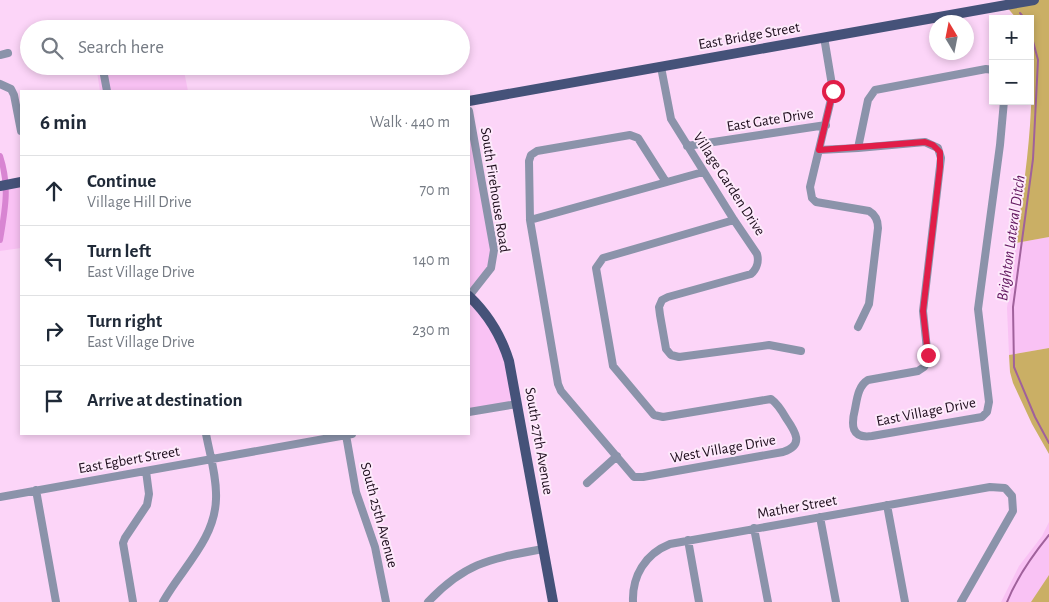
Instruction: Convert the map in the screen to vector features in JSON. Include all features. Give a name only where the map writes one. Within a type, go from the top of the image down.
[{"type":"main road","name":"East Bridge Street","points":[[470,101],[1034,0]]},
{"type":"main road","name":"South 27th Avenue","points":[[470,297],[490,319],[501,338],[509,361],[553,602]]},
{"type":"street","points":[[824,38],[833,91],[810,187],[812,198],[818,203],[869,211],[875,215],[878,225],[869,304],[858,327]]},
{"type":"street","name":"Village Garden Drive","points":[[661,67],[671,119],[758,258],[757,267],[751,274],[662,300],[659,307],[660,315],[669,354],[679,357],[770,345],[801,351]]},
{"type":"street","points":[[858,148],[868,100],[875,90],[989,70]]},
{"type":"street","points":[[104,75],[106,90]]},
{"type":"street","points":[[0,84],[11,89],[14,95],[20,126]]},
{"type":"street","name":"East Village Drive","points":[[819,150],[925,142],[938,148],[941,158],[923,311],[928,360],[924,367],[918,371],[868,380],[862,384],[852,422],[854,430],[861,436],[872,436],[982,417],[987,412],[989,402],[978,309],[1004,105]]},
{"type":"street","name":"South Firehouse Road","points":[[470,117],[494,250],[491,268],[470,295]]},
{"type":"street","name":"East Gate Drive","points":[[687,146],[826,125]]},
{"type":"street","name":"West Village Drive","points":[[666,182],[634,135],[537,151],[529,161],[530,220],[559,387],[633,476],[643,478],[775,454],[788,450],[796,444],[796,433],[777,403],[771,399],[660,417],[654,415],[612,364],[596,268],[600,260],[734,220]]},
{"type":"street","points":[[530,220],[703,172]]},
{"type":"street","points":[[470,412],[517,404]]},
{"type":"street","points":[[163,602],[195,555],[211,524],[216,497],[206,435]]},
{"type":"street","name":"East Egbert Street","points":[[0,497],[345,435]]},
{"type":"street","name":"South 25th Avenue","points":[[345,435],[356,492],[376,547],[386,602]]},
{"type":"street","points":[[587,482],[617,456]]},
{"type":"street","points":[[133,602],[123,543],[147,506],[149,494],[146,471]]},
{"type":"street","name":"Mather Street","points":[[623,602],[633,601],[636,578],[647,560],[664,546],[754,528],[1002,486],[1009,490],[1013,500],[1013,512],[961,602]]},
{"type":"street","points":[[36,490],[56,602]]},
{"type":"street","points":[[887,505],[904,602]]},
{"type":"street","points":[[820,517],[836,602]]},
{"type":"street","points":[[754,528],[768,602]]},
{"type":"street","points":[[688,540],[699,602]]},
{"type":"street","points":[[428,602],[452,579],[471,567],[494,558],[543,549]]},
{"type":"shaded area","points":[[1034,0],[1049,0],[1049,237],[1016,243],[1025,176],[1031,105],[1034,105],[1034,15],[1014,15],[1005,5]]},
{"type":"shaded area","points":[[97,75],[185,75],[188,90],[100,90]]},
{"type":"shaded area","points":[[470,117],[494,257],[470,294]]},
{"type":"shaded area","points":[[20,182],[20,248],[0,251],[0,185]]},
{"type":"shaded area","points":[[1049,237],[1049,348],[1009,355],[1007,308],[1016,243]]},
{"type":"shaded area","points":[[470,297],[501,338],[517,404],[470,412]]},
{"type":"shaded area","points":[[1049,348],[1049,454],[1032,424],[1013,383],[1009,355]]},
{"type":"shaded area","points":[[1049,522],[1049,602],[1001,602],[1019,566],[1042,536]]},
{"type":"shaded area","points":[[1049,575],[1049,602],[1031,602]]},
{"type":"waterway","name":"Brighton Lateral Ditch","points":[[1034,45],[1038,60],[1033,159],[1013,307],[1014,367],[1035,417],[1049,443]]},
{"type":"waterway","points":[[0,156],[6,188],[0,240]]},
{"type":"waterway","name":"Brighton Lateral Ditch","points":[[1007,602],[1025,567],[1049,535]]},
{"type":"route","points":[[833,91],[819,150],[925,142],[938,148],[940,152],[941,158],[923,311],[928,355]]}]
